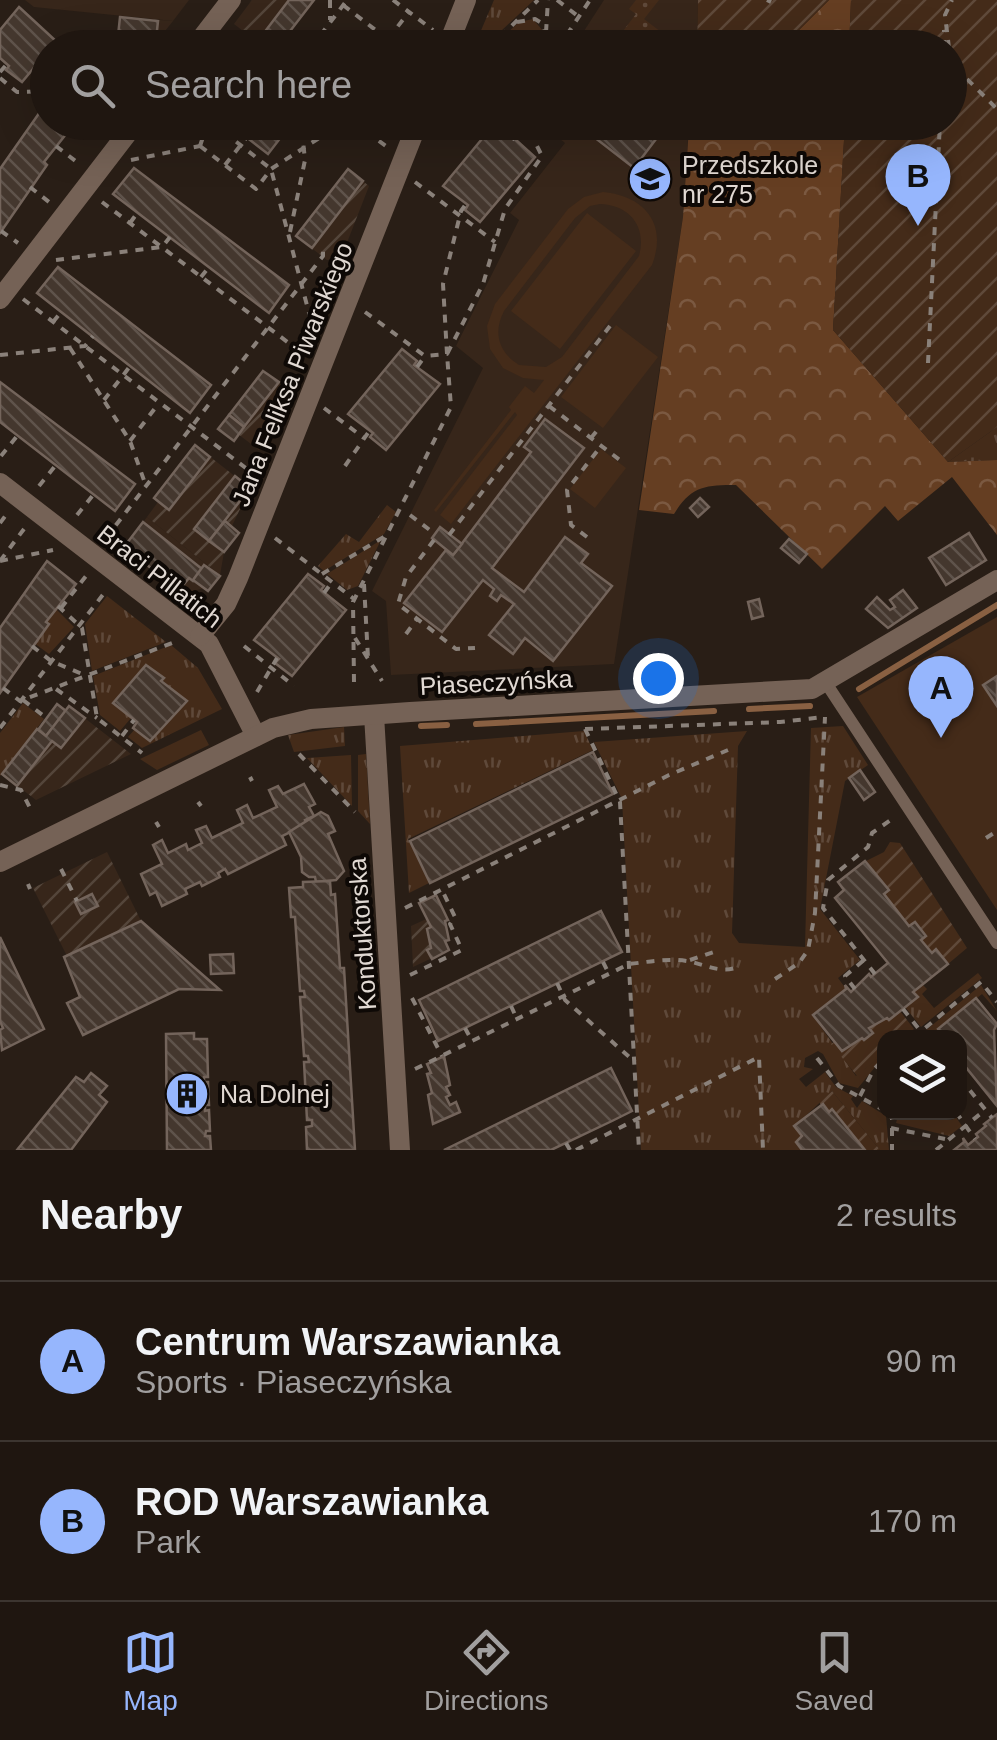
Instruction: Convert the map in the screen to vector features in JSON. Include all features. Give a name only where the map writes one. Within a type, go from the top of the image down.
[{"type":"street","points":[[208,30],[231,0]]},
{"type":"street","points":[[455,30],[466,0]]},
{"type":"street","points":[[10,298],[123,140]]},
{"type":"street","name":"Jana Feliksa Piwarskiego","points":[[200,636],[226,604],[411,140]]},
{"type":"street","name":"Braci Pillatich","points":[[0,482],[200,636],[214,652],[256,736]]},
{"type":"street","name":"Piaseczyńska","points":[[0,862],[256,736],[294,722],[812,689],[997,580]]},
{"type":"street","name":"Konduktorska","points":[[374,715],[400,1150]]},
{"type":"lane","points":[[826,683],[997,943]]},
{"type":"path","points":[[330,0],[330,22]]},
{"type":"path","points":[[393,0],[433,30]]},
{"type":"path","points":[[507,30],[538,0]]},
{"type":"path","points":[[546,30],[548,0]]},
{"type":"path","points":[[557,0],[578,17]]},
{"type":"path","points":[[570,30],[590,0]]},
{"type":"path","points":[[945,30],[944,15],[952,0]]},
{"type":"path","points":[[324,30],[345,2],[378,30]]},
{"type":"path","points":[[395,30],[408,12]]},
{"type":"path","points":[[511,26],[534,18],[543,30]]},
{"type":"path","points":[[7,64],[0,75],[17,92],[30,92]]},
{"type":"path","points":[[967,79],[997,109]]},
{"type":"path","points":[[200,146],[202,140]]},
{"type":"path","points":[[232,140],[271,170],[314,332]]},
{"type":"path","points":[[225,165],[245,140]]},
{"type":"path","points":[[289,236],[304,140]]},
{"type":"path","points":[[124,161],[200,146],[256,189],[271,170],[317,140]]},
{"type":"path","points":[[378,140],[386,146]]},
{"type":"path","points":[[446,354],[483,284],[505,209],[542,156],[534,140]]},
{"type":"path","points":[[928,363],[939,140]]},
{"type":"path","points":[[56,146],[78,162]]},
{"type":"path","points":[[397,175],[422,185],[495,242]]},
{"type":"path","points":[[30,188],[48,202]]},
{"type":"path","points":[[96,197],[310,359]]},
{"type":"path","points":[[354,682],[354,599],[451,407],[443,284],[460,214],[466,204]]},
{"type":"path","points":[[130,223],[138,212]]},
{"type":"path","points":[[2,230],[18,242]]},
{"type":"path","points":[[46,261],[162,247],[170,236]]},
{"type":"path","points":[[106,538],[323,256],[324,248]]},
{"type":"path","points":[[201,277],[209,267]]},
{"type":"path","points":[[239,306],[246,296]]},
{"type":"path","points":[[10,298],[53,322],[256,476]]},
{"type":"path","points":[[346,304],[368,313],[425,356],[446,354]]},
{"type":"path","points":[[53,322],[62,311]]},
{"type":"path","points":[[449,535],[610,326]]},
{"type":"path","points":[[0,356],[85,346],[93,336]]},
{"type":"path","points":[[70,348],[130,441],[146,486]]},
{"type":"path","points":[[417,367],[425,356]]},
{"type":"path","points":[[104,400],[131,364]]},
{"type":"path","points":[[130,441],[169,394]]},
{"type":"path","points":[[321,406],[364,438]]},
{"type":"path","points":[[549,406],[625,464]]},
{"type":"path","points":[[591,438],[600,427]]},
{"type":"path","points":[[345,466],[370,430]]},
{"type":"path","points":[[2,456],[18,435]]},
{"type":"path","points":[[588,537],[571,524],[567,490],[601,446]]},
{"type":"path","points":[[40,486],[56,464]]},
{"type":"path","points":[[77,515],[94,494]]},
{"type":"path","points":[[0,523],[6,515]]},
{"type":"path","points":[[410,515],[434,537],[406,576],[398,604],[456,648],[476,648]]},
{"type":"path","points":[[24,529],[0,561],[52,550]]},
{"type":"path","points":[[269,534],[354,599]]},
{"type":"path","points":[[322,574],[387,535]]},
{"type":"path","points":[[86,576],[60,607],[81,624],[97,718]]},
{"type":"path","points":[[364,579],[368,658]]},
{"type":"path","points":[[324,593],[332,582]]},
{"type":"path","points":[[0,728],[106,592]]},
{"type":"path","points":[[406,634],[418,619]]},
{"type":"path","points":[[353,634],[382,680]]},
{"type":"path","points":[[22,701],[172,643]]},
{"type":"path","points":[[32,646],[51,661],[88,675]]},
{"type":"path","points":[[244,646],[294,686]]},
{"type":"path","points":[[257,692],[277,658]]},
{"type":"path","points":[[4,688],[45,716]]},
{"type":"path","points":[[55,688],[142,753]]},
{"type":"path","points":[[62,705],[68,698]]},
{"type":"path","points":[[639,1150],[620,802],[584,729],[780,722],[825,717],[844,710]]},
{"type":"path","points":[[775,979],[799,963],[808,950],[815,912],[825,717]]},
{"type":"path","points":[[121,737],[134,720]]},
{"type":"path","points":[[405,908],[728,750]]},
{"type":"path","points":[[300,754],[354,812]]},
{"type":"path","points":[[0,785],[21,790],[28,786]]},
{"type":"path","points":[[21,790],[30,808]]},
{"type":"path","points":[[593,804],[598,813]]},
{"type":"path","points":[[875,974],[823,908],[828,880],[868,848],[872,833],[892,819]]},
{"type":"path","points":[[549,826],[554,836]]},
{"type":"path","points":[[986,838],[997,831]]},
{"type":"path","points":[[504,848],[509,858]]},
{"type":"path","points":[[61,869],[77,901]]},
{"type":"path","points":[[457,870],[462,880]]},
{"type":"path","points":[[410,975],[462,950],[450,924],[454,917],[442,890]]},
{"type":"path","points":[[686,961],[714,952]]},
{"type":"path","points":[[855,989],[845,976],[864,960]]},
{"type":"path","points":[[415,1069],[629,964],[686,961],[725,971],[735,968]]},
{"type":"path","points":[[603,962],[609,974]]},
{"type":"path","points":[[922,1030],[981,982],[997,1002]]},
{"type":"path","points":[[558,984],[564,996],[635,1062]]},
{"type":"path","points":[[411,996],[442,1056]]},
{"type":"path","points":[[511,1006],[517,1019]]},
{"type":"path","points":[[903,1009],[920,1030]]},
{"type":"path","points":[[466,1028],[472,1041]]},
{"type":"path","points":[[566,1143],[573,1150],[759,1057],[762,1150]]},
{"type":"path","points":[[817,1058],[839,1086],[877,1105]]},
{"type":"path","points":[[860,1096],[877,1067]]},
{"type":"path","points":[[967,1087],[992,1118]]},
{"type":"path","points":[[936,1150],[985,1110]]},
{"type":"path","points":[[890,1120],[892,1150]]},
{"type":"path","points":[[961,1120],[975,1139]]},
{"type":"path","points":[[612,1121],[616,1130]]},
{"type":"path","points":[[891,1128],[948,1140]]},
{"type":"shaded area","points":[[25,0],[189,0],[173,21],[34,7]]},
{"type":"shaded area","points":[[252,0],[314,0],[290,30],[242,30],[234,24]]},
{"type":"shaded area","points":[[604,0],[698,0],[697,30],[585,30]]},
{"type":"shaded area","points":[[120,17],[173,21],[166,30],[119,30]]},
{"type":"shaded area","points":[[561,140],[688,140],[683,217],[614,664],[391,675],[386,601],[372,591],[483,368],[456,346],[519,220],[510,213],[565,143]]},
{"type":"shaded area","points":[[348,169],[369,186],[341,258],[327,260],[296,236]]},
{"type":"shaded area","points":[[263,371],[286,388],[259,450],[238,434],[244,427],[229,415]]},
{"type":"shaded area","points":[[195,445],[250,488],[232,526],[239,533],[224,552],[220,575],[147,517],[158,502],[154,498]]},
{"type":"shaded area","points":[[147,517],[220,575],[208,591],[204,588],[185,594],[124,547]]},
{"type":"shaded area","points":[[69,706],[131,754],[36,800],[2,774],[37,729],[46,736]]},
{"type":"shaded area","points":[[107,852],[141,921],[67,956],[33,888]]},
{"type":"shaded area","points":[[444,911],[449,950],[413,967],[411,926]]},
{"type":"green space","points":[[494,0],[534,0],[502,30],[481,30]]},
{"type":"green space","points":[[636,0],[659,0],[644,19],[658,30],[624,30],[636,14],[629,9]]},
{"type":"green space","points":[[698,0],[829,0],[799,30],[697,30]]},
{"type":"green space","points":[[829,0],[851,0],[850,30],[799,30]]},
{"type":"green space","points":[[851,0],[997,0],[997,427],[948,462],[833,330],[844,140],[967,140],[967,30],[850,30]]},
{"type":"green space","points":[[533,19],[542,30],[510,30],[519,22]]},
{"type":"green space","points":[[688,140],[844,140],[833,330],[948,462],[997,460],[997,535],[952,477],[898,521],[885,506],[822,569],[736,485],[700,489],[686,498],[674,514],[639,510],[683,217]]},
{"type":"green space","points":[[603,192],[618,195],[649,214],[657,236],[652,265],[451,524],[440,515],[517,415],[515,412],[434,510],[525,386],[534,393],[544,380],[523,378],[503,368],[490,349],[487,326],[495,304],[568,209],[584,197]],"holes":[[[611,205],[628,213],[638,227],[639,256],[562,357],[546,367],[519,365],[499,341],[504,311],[575,218],[590,206]]]},
{"type":"green space","points":[[587,213],[636,251],[560,349],[511,311]]},
{"type":"green space","points":[[616,325],[658,357],[603,428],[561,397]]},
{"type":"green space","points":[[997,427],[997,460],[948,462]]},
{"type":"green space","points":[[601,449],[626,468],[595,508],[570,489]]},
{"type":"green space","points":[[387,505],[396,512],[384,534],[324,571],[318,566],[346,534],[359,542]]},
{"type":"green space","points":[[381,540],[358,586],[347,590],[327,574]]},
{"type":"green space","points":[[107,596],[166,642],[92,671],[85,624]]},
{"type":"green space","points":[[56,609],[74,627],[49,654],[34,643]]},
{"type":"green space","points":[[997,617],[997,910],[857,697]]},
{"type":"green space","points":[[171,645],[198,668],[222,709],[142,748],[128,737],[135,729],[151,741],[186,702],[146,665],[113,703],[131,718],[120,731],[100,715],[93,676]]},
{"type":"green space","points":[[23,703],[44,719],[0,776],[0,733]]},
{"type":"green space","points":[[843,726],[868,765],[845,781],[820,909],[860,960],[838,978],[846,989],[813,1016],[856,1076],[877,1059],[877,1065],[858,1088],[839,1083],[818,1051],[805,1058],[804,1067],[813,1069],[799,1079],[806,1087],[825,1072],[836,1087],[853,1096],[857,1108],[862,1101],[877,1110],[877,1120],[886,1120],[889,1150],[880,1150],[832,1091],[795,1126],[802,1136],[796,1142],[802,1150],[641,1150],[622,799],[594,742],[747,731],[738,746],[732,933],[739,943],[805,947],[811,728]]},
{"type":"green space","points":[[344,727],[345,746],[294,752],[288,735]]},
{"type":"green space","points":[[201,730],[209,745],[157,770],[140,759]]},
{"type":"green space","points":[[584,731],[593,750],[408,839],[429,883],[409,893],[400,746]]},
{"type":"green space","points":[[366,754],[370,824],[358,811],[358,755]]},
{"type":"green space","points":[[351,755],[352,806],[307,758]]},
{"type":"green space","points":[[890,842],[900,843],[967,948],[948,964],[937,950],[932,953],[921,940],[926,936],[915,922],[909,926],[884,894],[888,889],[866,861],[884,852]]},
{"type":"green space","points":[[978,973],[982,978],[921,1027],[905,1007],[917,997],[913,992],[922,984],[927,989],[922,994],[934,1008]]},
{"type":"green space","points":[[981,985],[997,1011],[982,994],[939,1030],[926,1030]]},
{"type":"green space","points":[[900,1011],[914,1029],[877,1030],[877,1059],[857,1076],[831,1044],[834,1042],[842,1051],[862,1038],[865,1040],[873,1033],[869,1028]]},
{"type":"green space","points":[[832,1091],[880,1150],[865,1150],[821,1105],[819,1102]]},
{"type":"green space","points":[[958,1120],[962,1126],[949,1136],[896,1123]]},
{"type":"building","points":[[289,0],[314,0],[291,30],[266,30]]},
{"type":"building","points":[[19,7],[44,30],[30,30],[30,72],[22,82],[6,70],[9,66],[0,58],[0,30]]},
{"type":"building","points":[[120,17],[158,21],[157,30],[119,30]]},
{"type":"building","points":[[30,126],[30,140],[61,140],[0,233],[0,169]]},
{"type":"building","points":[[250,140],[279,140],[268,154]]},
{"type":"building","points":[[481,140],[516,140],[535,157],[480,222],[465,210],[468,205],[443,186]]},
{"type":"building","points":[[598,140],[655,140],[634,168]]},
{"type":"building","points":[[134,168],[289,285],[269,313],[113,194]]},
{"type":"building","points":[[348,169],[363,181],[312,248],[296,236]]},
{"type":"building","points":[[58,267],[211,385],[190,413],[37,293]]},
{"type":"building","points":[[402,349],[417,361],[414,365],[440,384],[386,450],[370,437],[373,433],[348,414]]},
{"type":"building","points":[[263,371],[279,382],[244,427],[229,415]]},
{"type":"building","points":[[0,382],[135,484],[115,511],[0,422]]},
{"type":"building","points":[[229,415],[244,427],[234,441],[218,429]]},
{"type":"building","points":[[545,419],[584,448],[492,568],[524,592],[565,537],[588,554],[581,563],[612,586],[553,661],[525,638],[513,654],[489,635],[514,604],[501,595],[497,601],[490,596],[494,589],[483,580],[442,632],[404,603],[446,550],[453,555],[457,550],[531,452],[524,447]]},
{"type":"building","points":[[195,445],[210,457],[169,510],[154,498]]},
{"type":"building","points":[[235,476],[250,488],[209,541],[194,529]]},
{"type":"building","points":[[700,498],[709,507],[698,517],[690,508]]},
{"type":"building","points":[[225,521],[239,533],[224,552],[209,541]]},
{"type":"building","points":[[143,522],[202,569],[180,589],[183,593],[124,547]]},
{"type":"building","points":[[440,527],[462,544],[453,555],[432,538]]},
{"type":"building","points":[[969,533],[986,560],[946,585],[929,558]]},
{"type":"building","points":[[789,539],[807,554],[799,563],[781,548]]},
{"type":"building","points":[[47,561],[76,584],[0,693],[0,628]]},
{"type":"building","points":[[204,565],[220,576],[208,591],[193,580]]},
{"type":"building","points":[[308,574],[346,610],[292,676],[275,663],[279,659],[254,640]]},
{"type":"building","points":[[903,590],[917,608],[888,628],[866,609],[877,597],[890,610],[895,607],[890,600]]},
{"type":"building","points":[[759,599],[763,616],[752,619],[748,602]]},
{"type":"building","points":[[146,665],[187,701],[150,741],[133,728],[137,722],[113,703]]},
{"type":"building","points":[[997,676],[997,706],[983,685]]},
{"type":"building","points":[[57,704],[66,711],[46,736],[38,730]]},
{"type":"building","points":[[69,706],[85,718],[61,748],[52,741],[17,786],[2,774],[37,729],[46,736]]},
{"type":"building","points":[[593,752],[613,794],[430,883],[410,841]]},
{"type":"building","points":[[860,770],[875,792],[864,800],[849,778]]},
{"type":"building","points":[[304,784],[315,804],[309,807],[314,816],[305,820],[307,824],[282,836],[286,845],[228,874],[225,869],[218,873],[220,877],[185,889],[187,894],[162,906],[156,892],[150,895],[141,874],[162,864],[153,845],[162,840],[168,853],[186,844],[188,850],[202,843],[196,830],[206,826],[212,838],[243,823],[237,810],[247,805],[253,818],[277,807],[269,790],[278,786],[283,794]]},
{"type":"building","points":[[321,812],[328,816],[335,831],[328,834],[344,871],[336,880],[316,882],[315,877],[302,872],[301,857],[289,832]]},
{"type":"building","points":[[865,861],[889,890],[884,894],[909,926],[915,922],[926,936],[921,940],[932,953],[936,949],[948,964],[913,992],[918,997],[889,1020],[869,1028],[873,1033],[864,1040],[842,1051],[813,1015],[846,989],[845,985],[851,992],[869,974],[871,977],[888,963],[835,898],[844,890],[838,882]]},
{"type":"building","points":[[330,881],[331,895],[335,894],[340,968],[344,968],[355,1150],[307,1150],[306,1127],[312,1126],[312,1120],[307,1120],[304,1062],[309,1062],[308,1056],[304,1056],[300,997],[305,997],[304,991],[300,991],[289,888],[303,887],[303,882]]},
{"type":"building","points":[[92,894],[98,906],[81,914],[75,902]]},
{"type":"building","points":[[436,895],[448,920],[445,921],[449,940],[445,941],[449,950],[432,959],[427,950],[431,948],[427,929],[431,927],[419,903]]},
{"type":"building","points":[[601,911],[622,952],[438,1041],[419,1000]]},
{"type":"building","points":[[141,921],[220,990],[179,989],[83,1035],[67,1003],[80,997],[64,957]]},
{"type":"building","points":[[0,937],[44,1029],[2,1050],[0,1030]]},
{"type":"building","points":[[233,954],[234,973],[211,974],[210,955]]},
{"type":"building","points":[[976,998],[997,1024],[997,1106],[967,1069],[967,1030],[938,1029]]},
{"type":"building","name":"Na Dolnej","points":[[194,1033],[194,1039],[207,1039],[208,1077],[204,1077],[204,1082],[208,1082],[209,1105],[205,1105],[205,1111],[209,1110],[210,1131],[205,1136],[210,1136],[211,1150],[167,1150],[166,1034]]},
{"type":"building","points":[[444,1056],[450,1085],[446,1087],[450,1095],[446,1097],[450,1105],[456,1102],[460,1112],[433,1124],[427,1074],[431,1073],[427,1064]]},
{"type":"building","points":[[611,1068],[632,1111],[612,1121],[551,1150],[444,1150]]},
{"type":"building","points":[[91,1073],[107,1086],[99,1095],[107,1102],[71,1150],[17,1150],[76,1077],[84,1082]]},
{"type":"building","points":[[823,1104],[829,1112],[832,1109],[865,1150],[802,1150],[796,1142],[802,1136],[794,1126]]},
{"type":"building","points":[[997,1114],[997,1150],[954,1150],[964,1142],[963,1138],[968,1145],[978,1137],[976,1134],[984,1124]]},
{"type":"waterway","points":[[859,689],[997,605]]},
{"type":"waterway","points":[[749,709],[810,706]]},
{"type":"waterway","points":[[476,724],[714,711]]},
{"type":"waterway","points":[[421,726],[447,725]]},
{"type":"place","name":"Przedszkole nr 275","points":[[650,179]]},
{"type":"place","name":"ROD Warszawianka","points":[[918,226]]},
{"type":"place","name":"Centrum Warszawianka","points":[[941,738]]},
{"type":"place","name":"Na Dolnej","points":[[187,1094]]}]
